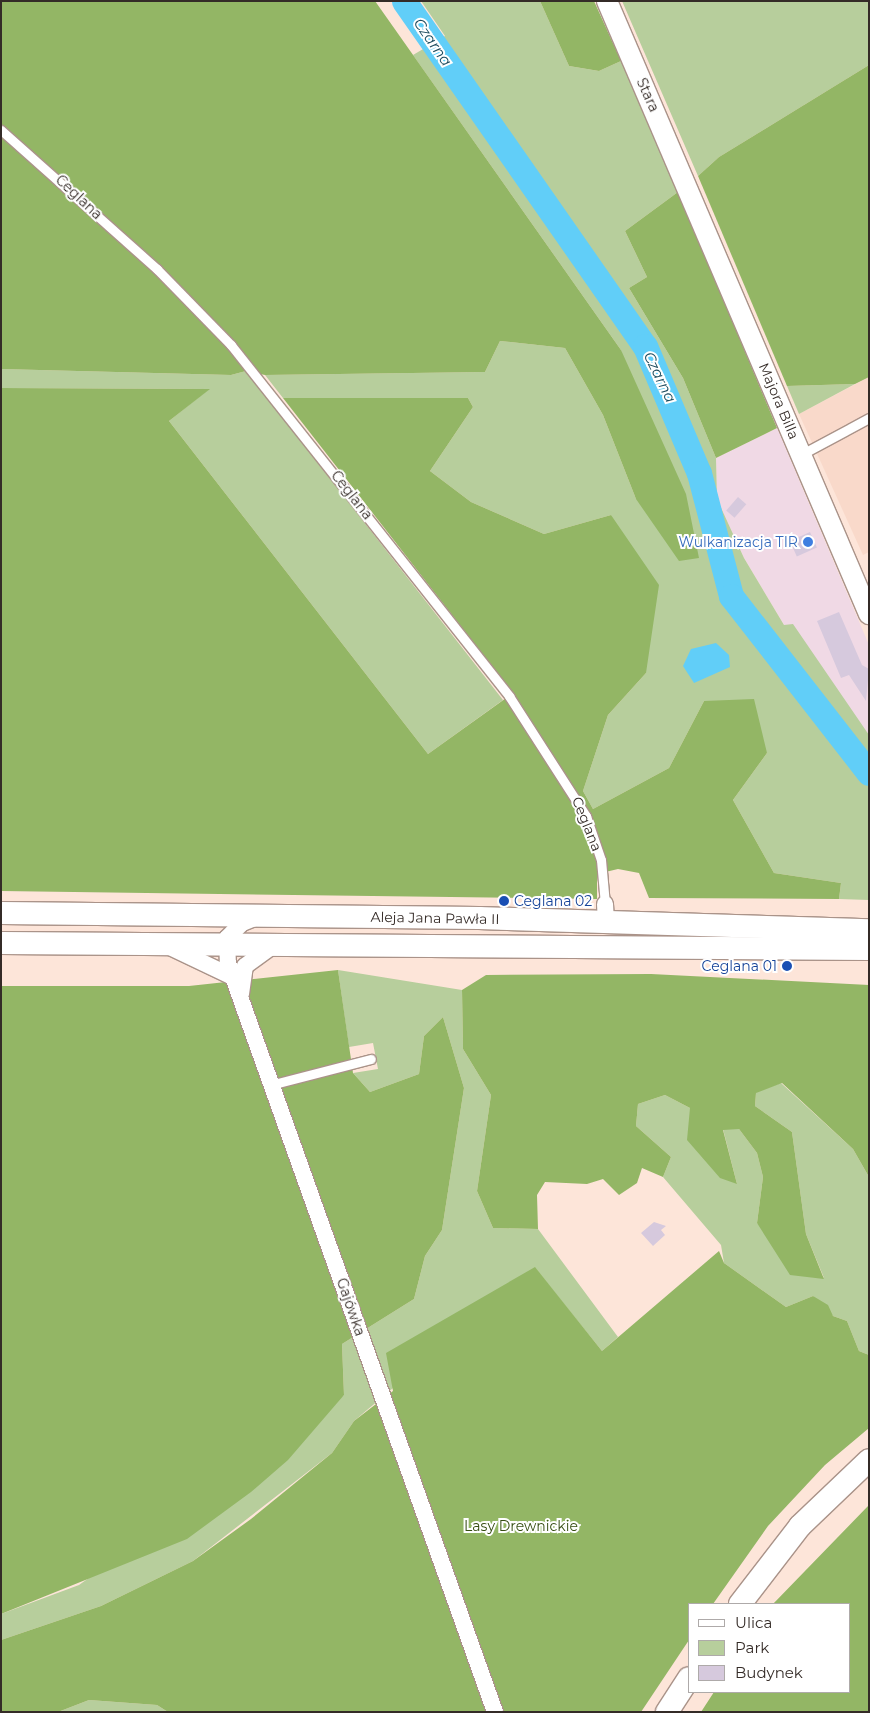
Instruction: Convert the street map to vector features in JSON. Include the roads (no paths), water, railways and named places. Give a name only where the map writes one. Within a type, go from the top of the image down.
[{"type":"main road","name":"Aleja Jana Pawła II","points":[[1,913],[257,917],[606,914],[869,930]]},
{"type":"main road","name":"Aleja Jana Pawła II","points":[[1,944],[224,943],[869,949]]},
{"type":"main road","points":[[741,1603],[800,1526],[869,1460]]},
{"type":"main road","points":[[667,1712],[688,1680]]},
{"type":"street","name":"Stara","points":[[607,1],[689,188]]},
{"type":"street","name":"Majora Billa","points":[[689,188],[869,614]]},
{"type":"street","points":[[224,943],[238,926],[257,917]]},
{"type":"street","points":[[157,943],[207,962],[233,977]]},
{"type":"street","name":"Gajówka","points":[[224,943],[233,977],[274,1084],[495,1712]]},
{"type":"street","points":[[241,996],[250,958],[278,944]]},
{"type":"lane","name":"Ceglana","points":[[1,130],[157,269],[231,345],[509,696],[586,816],[601,860],[606,914]]},
{"type":"lane","points":[[802,454],[869,418]]},
{"type":"lane","points":[[274,1084],[371,1059]]},
{"type":"water","points":[[716,643],[729,655],[730,667],[694,683],[683,666],[691,649]]},
{"type":"waterway","name":"Czarna","points":[[404,1],[645,346],[699,473],[731,596],[869,773]]},
{"type":"place","name":"Wulkanizacja TIR","points":[[808,542]]},
{"type":"place","name":"Ceglana 02","points":[[504,901]]},
{"type":"place","name":"Ceglana 01","points":[[787,966]]},
{"type":"park label","name":"Lasy Drewnickie","points":[[521,1526]]}]
